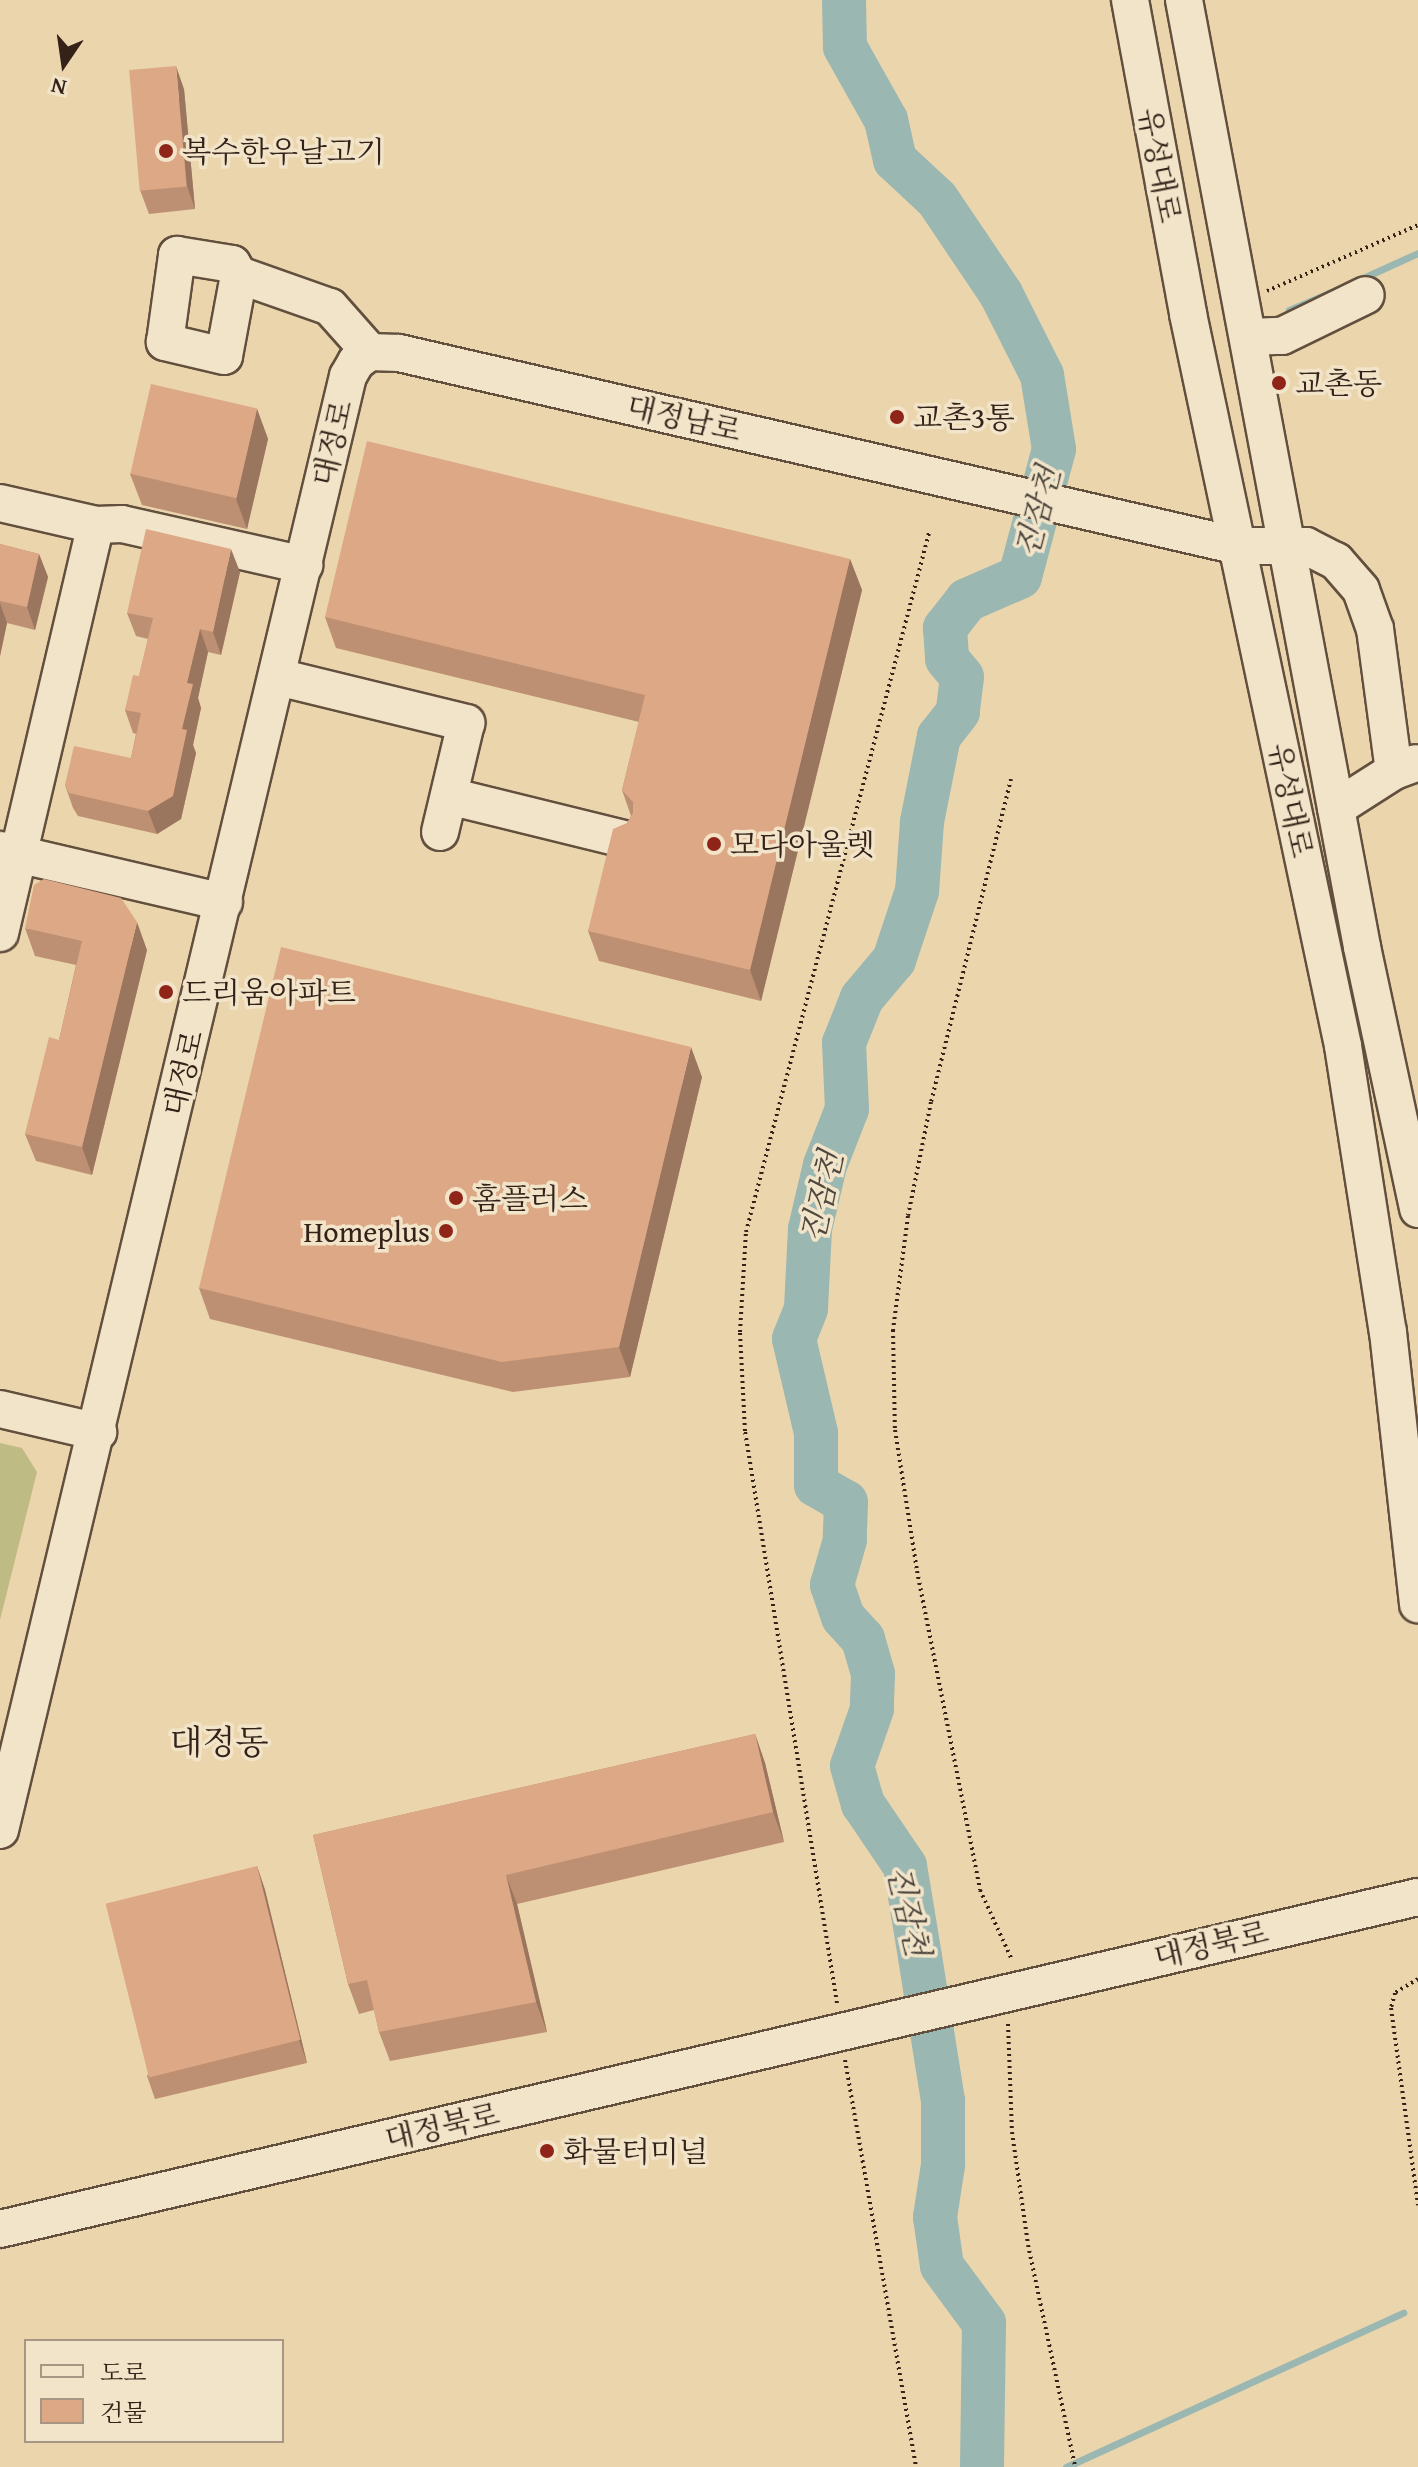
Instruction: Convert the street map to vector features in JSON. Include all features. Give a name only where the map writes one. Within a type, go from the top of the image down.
[{"type":"street","name":"유성대로","points":[[1130,0],[1238,546],[1343,1046],[1388,1332],[1418,1604]]},
{"type":"street","name":"유성대로","points":[[1184,0],[1336,808],[1418,1209]]},
{"type":"street","points":[[239,275],[330,307],[384,352]]},
{"type":"street","points":[[1249,337],[1282,336],[1366,295]]},
{"type":"street","name":"대정남로","points":[[384,352],[1238,546]]},
{"type":"street","name":"대정로","points":[[0,1830],[98,1432],[348,376],[384,352]]},
{"type":"street","points":[[0,503],[96,525],[122,524],[304,565]]},
{"type":"street","points":[[0,933],[9,852],[96,525]]},
{"type":"street","points":[[1238,546],[1306,546],[1336,561],[1361,590],[1375,629],[1406,766],[1336,808]]},
{"type":"street","points":[[278,677],[466,723],[440,832]]},
{"type":"street","points":[[449,796],[608,836]]},
{"type":"street","points":[[9,852],[224,902]]},
{"type":"street","points":[[0,1409],[98,1432]]},
{"type":"street","name":"대정북로","points":[[0,2229],[1418,1897]]},
{"type":"path","points":[[1242,298],[1418,225]]},
{"type":"path","points":[[916,2467],[841,2033],[824,1899],[745,1431],[740,1332],[746,1232],[929,533]]},
{"type":"path","points":[[1008,1949],[980,1890],[917,1571],[895,1430],[893,1330],[908,1216],[931,1102],[1011,779]]},
{"type":"path","points":[[1418,1979],[1395,1993],[1391,2008],[1418,2205]]},
{"type":"path","points":[[1004,1994],[1013,2051],[1012,2132],[1028,2245],[1075,2467]]},
{"type":"shaded area","points":[[0,1443],[22,1448],[37,1472],[0,1620]]},
{"type":"building","name":"복수한우날고기","points":[[176,66],[187,187],[140,191],[129,70]]},
{"type":"building","points":[[151,384],[257,409],[237,498],[130,474]]},
{"type":"building","name":"모다아울렛","points":[[367,441],[850,559],[750,970],[588,931],[613,829],[627,823],[633,813],[633,802],[622,790],[645,695],[325,617]]},
{"type":"building","points":[[146,529],[231,549],[213,632],[200,629],[187,683],[193,684],[182,729],[187,730],[173,796],[148,811],[69,793],[65,785],[74,746],[131,758],[141,713],[125,710],[133,675],[139,676],[153,618],[127,613]]},
{"type":"building","points":[[0,544],[39,554],[27,607],[0,601]]},
{"type":"building","points":[[44,879],[121,898],[137,922],[82,1147],[25,1134],[49,1037],[59,1040],[82,941],[25,928],[34,885]]},
{"type":"building","name":"홈플러스","points":[[281,947],[691,1047],[619,1347],[502,1362],[199,1288]]},
{"type":"building","points":[[755,1734],[773,1812],[506,1875],[536,2002],[379,2032],[367,1980],[348,1984],[313,1835]]},
{"type":"building","points":[[257,1866],[300,2040],[149,2077],[106,1904]]},
{"type":"waterway","name":"진잠천","points":[[844,0],[845,47],[886,120],[895,160],[937,199],[1001,294],[1042,375],[1054,449],[1020,577],[967,600],[945,628],[947,659],[962,677],[958,712],[939,736],[922,822],[917,891],[894,960],[862,998],[844,1043],[847,1109],[825,1165],[810,1229],[806,1309],[794,1339],[816,1433],[816,1485],[846,1502],[845,1540],[832,1585],[843,1617],[863,1639],[873,1674],[872,1709],[852,1766],[863,1804],[905,1866],[943,2101],[943,2165],[935,2217],[942,2266],[984,2323],[982,2467]]},
{"type":"waterway","points":[[1354,282],[1418,253]]},
{"type":"waterway","points":[[1289,310],[1343,287]]},
{"type":"waterway","points":[[1066,2467],[1403,2313]]},
{"type":"place","name":"복수한우날고기","points":[[166,151]]},
{"type":"place","name":"교촌동","points":[[1279,383]]},
{"type":"place","name":"교촌3통","points":[[897,417]]},
{"type":"place","name":"모다아울렛","points":[[714,844]]},
{"type":"place","name":"드리움아파트","points":[[166,992]]},
{"type":"place","name":"홈플러스","points":[[456,1198]]},
{"type":"place","name":"Homeplus","points":[[446,1231]]},
{"type":"place","name":"화물터미널","points":[[547,2151]]},
{"type":"district","name":"대정동","points":[[219,1742]]}]
